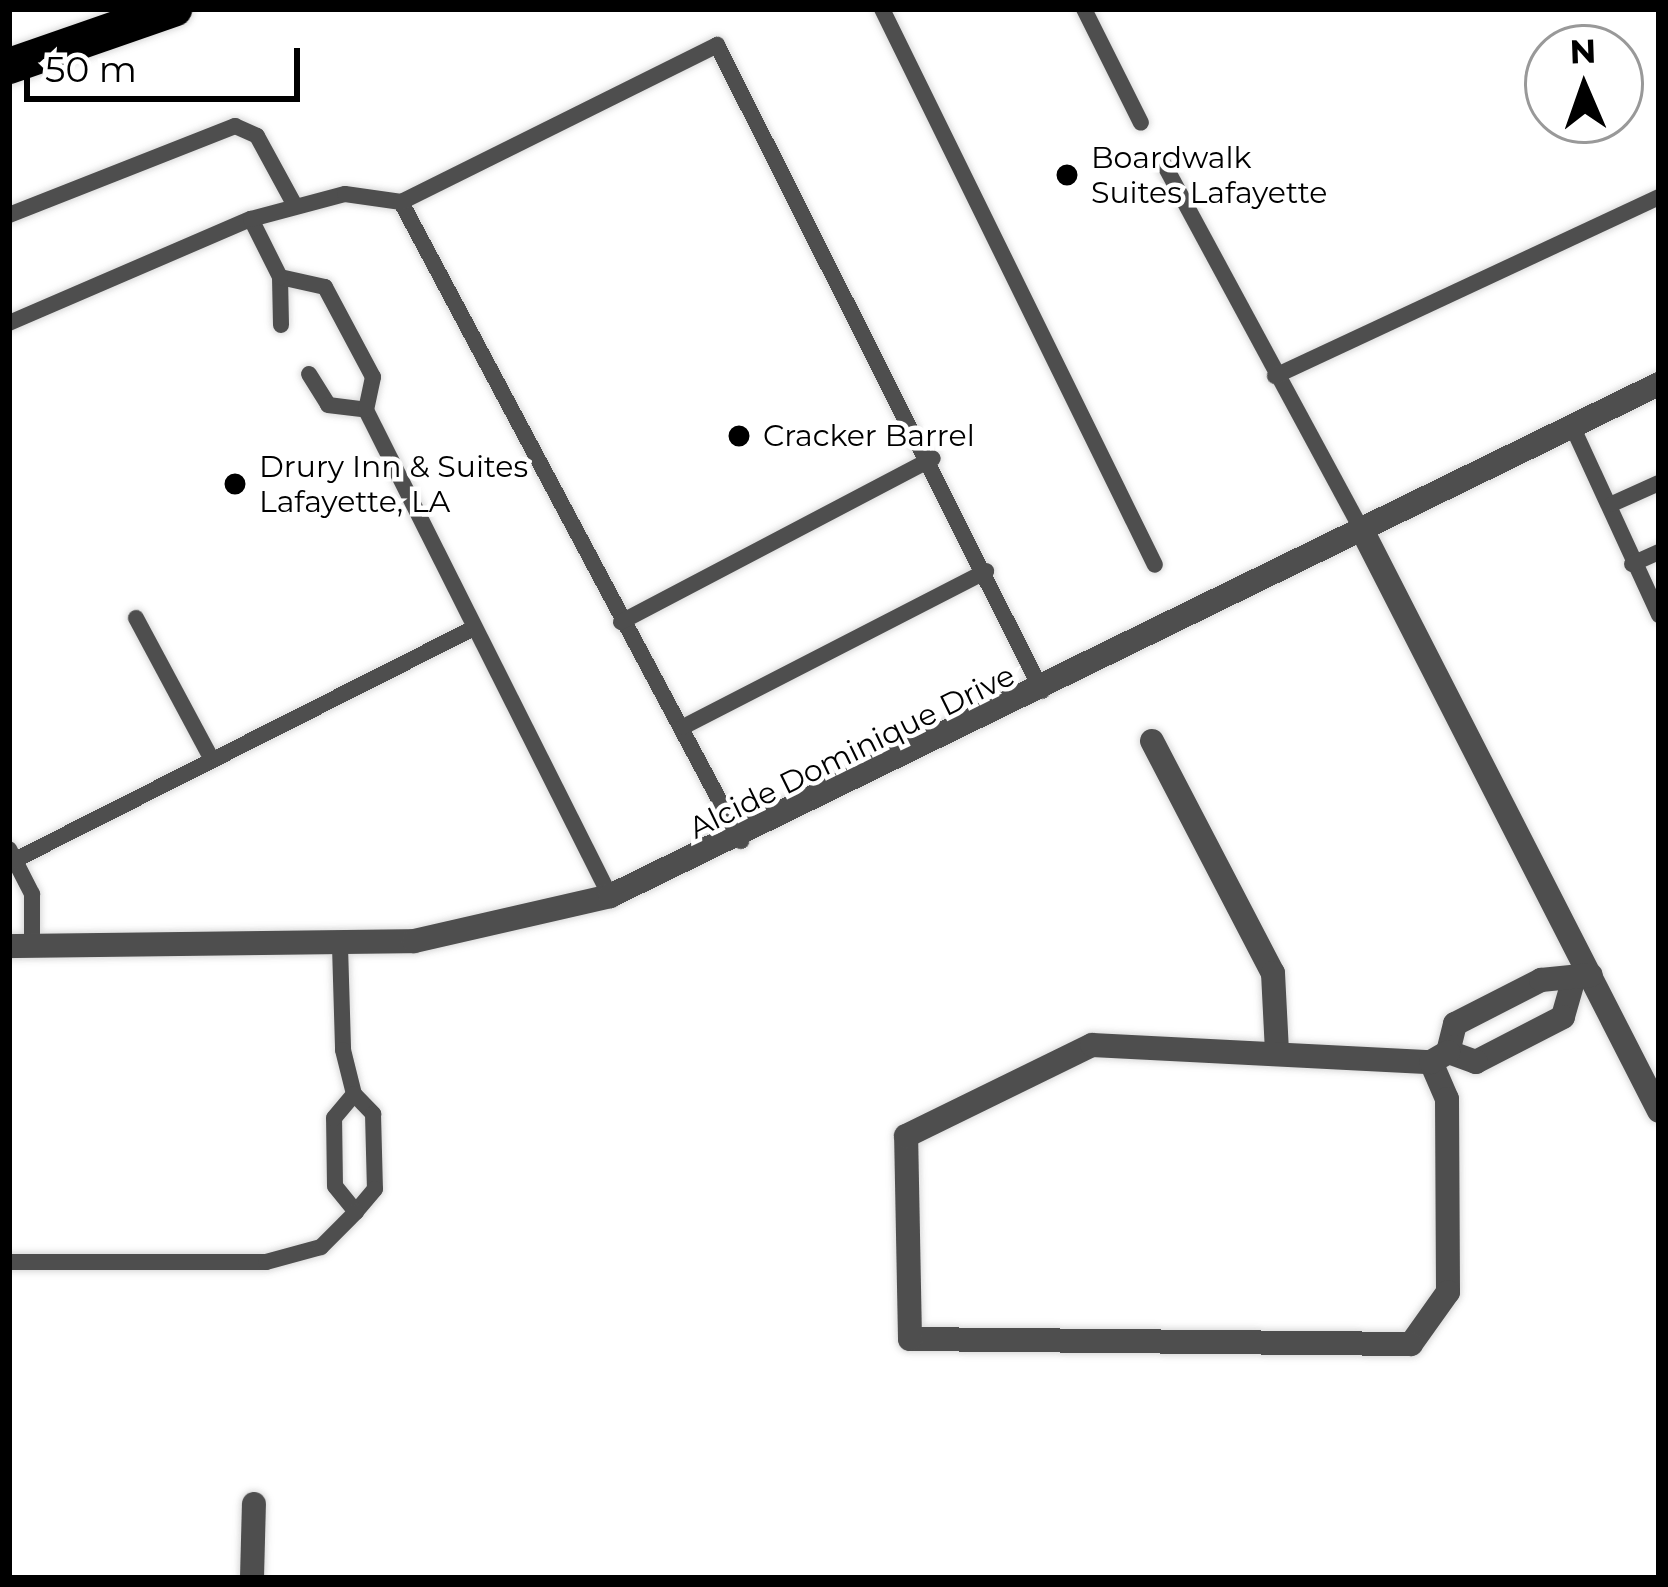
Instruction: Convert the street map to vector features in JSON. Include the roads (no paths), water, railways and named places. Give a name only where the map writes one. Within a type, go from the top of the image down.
[{"type":"highway","points":[[9,66],[174,9]]},
{"type":"street","name":"Alcide Dominique Drive","points":[[21,946],[340,946],[524,922],[610,896],[741,841],[1659,385]]},
{"type":"street","points":[[1363,532],[1581,980],[1659,1111]]},
{"type":"street","points":[[1152,741],[1274,973],[1277,1053]]},
{"type":"street","points":[[1581,980],[1541,980],[1455,1024],[1439,1057],[1447,1099],[1448,1292],[1411,1344],[910,1339],[906,1136],[1092,1045],[1439,1057],[1476,1062],[1563,1017],[1581,980]]},
{"type":"street","points":[[1492,1004],[1514,1041]]},
{"type":"street","points":[[252,1578],[254,1504]]},
{"type":"lane","points":[[882,9],[1155,566]]},
{"type":"lane","points":[[1090,11],[1141,123]]},
{"type":"lane","points":[[9,323],[292,202],[345,194],[401,202],[717,45],[932,458],[1043,693]]},
{"type":"lane","points":[[9,215],[235,126],[257,136],[292,202]]},
{"type":"lane","points":[[1165,166],[1363,532]]},
{"type":"lane","points":[[1275,376],[1659,197]]},
{"type":"lane","points":[[401,202],[741,841]]},
{"type":"lane","points":[[251,220],[280,277],[281,325]]},
{"type":"lane","points":[[280,277],[325,287],[373,377],[366,410],[610,896]]},
{"type":"lane","points":[[309,374],[328,405],[366,410]]},
{"type":"lane","points":[[1573,428],[1612,504],[1632,564],[1658,613]]},
{"type":"lane","points":[[621,622],[932,458]]},
{"type":"lane","points":[[1612,504],[1659,482]]},
{"type":"lane","points":[[1632,564],[1659,552]]},
{"type":"lane","points":[[683,727],[986,571]]},
{"type":"lane","points":[[136,618],[212,760]]},
{"type":"lane","points":[[21,946],[32,894],[12,854],[472,629]]},
{"type":"lane","points":[[9,1262],[266,1262],[320,1247],[356,1213],[375,1172],[373,1114],[355,1094],[340,946]]},
{"type":"lane","points":[[355,1094],[334,1118],[334,1170],[356,1213]]},
{"type":"place","name":"Boardwalk Suites Lafayette","points":[[1067,175]]},
{"type":"place","name":"Cracker Barrel","points":[[739,436]]},
{"type":"place","name":"Drury Inn & Suites Lafayette, LA","points":[[235,484]]}]
